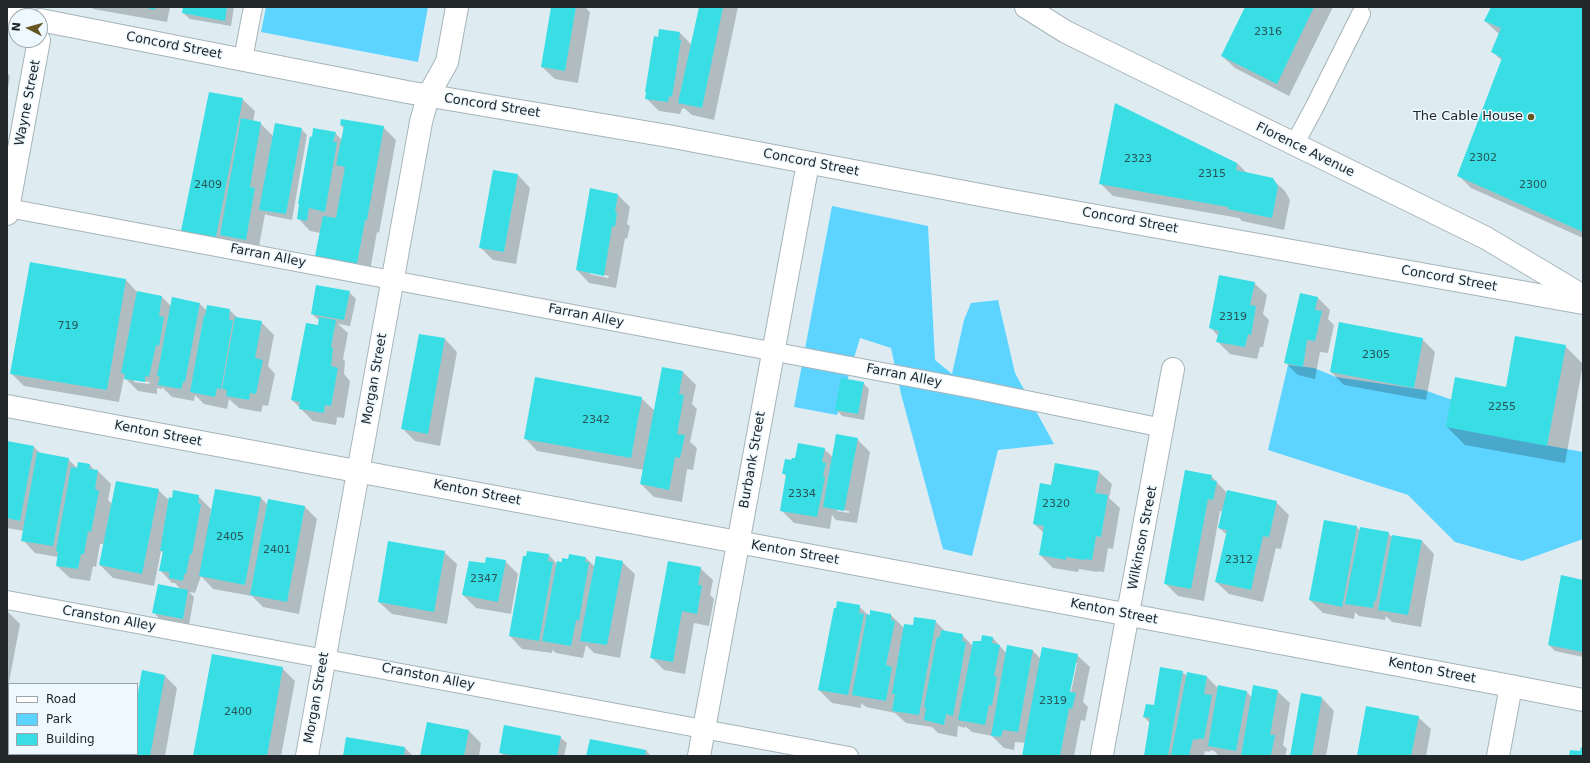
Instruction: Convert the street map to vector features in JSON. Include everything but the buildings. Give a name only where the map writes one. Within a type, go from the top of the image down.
[{"type":"street","name":"Morgan Street","points":[[307,756],[421,122],[428,96],[447,62],[457,7]]},
{"type":"street","name":"Florence Avenue","points":[[1026,7],[1066,32],[1486,238],[1583,296]]},
{"type":"street","name":"Concord Street","points":[[48,26],[243,59],[428,96],[668,136],[808,163],[1583,303]]},
{"type":"street","name":"Wayne Street","points":[[8,211],[38,48]]},
{"type":"street","name":"Burbank Street","points":[[699,756],[739,543],[772,352],[808,163]]},
{"type":"street","name":"Wilkinson Street","points":[[1102,754],[1174,369]]},
{"type":"street","name":"Kenton Street","points":[[7,406],[1583,700]]},
{"type":"street","points":[[1498,756],[1511,686]]},
{"type":"lane","points":[[243,59],[253,7]]},
{"type":"lane","points":[[1294,145],[1361,14]]},
{"type":"lane","name":"Farran Alley","points":[[8,211],[393,280],[974,389],[1163,428]]},
{"type":"lane","name":"Cranston Alley","points":[[7,600],[849,756]]},
{"type":"green space","points":[[266,7],[428,7],[418,62],[261,32]]},
{"type":"green space","points":[[832,206],[928,226],[935,360],[952,374],[964,320],[971,303],[998,300],[1015,373],[1054,444],[998,450],[972,556],[943,549],[901,394],[891,348],[860,338],[837,415],[794,407]]},
{"type":"green space","points":[[1288,365],[1314,368],[1336,377],[1424,390],[1461,403],[1459,429],[1583,452],[1583,539],[1522,561],[1455,542],[1408,495],[1268,450]]},
{"type":"place","name":"The Cable House","points":[[1531,117]]}]
